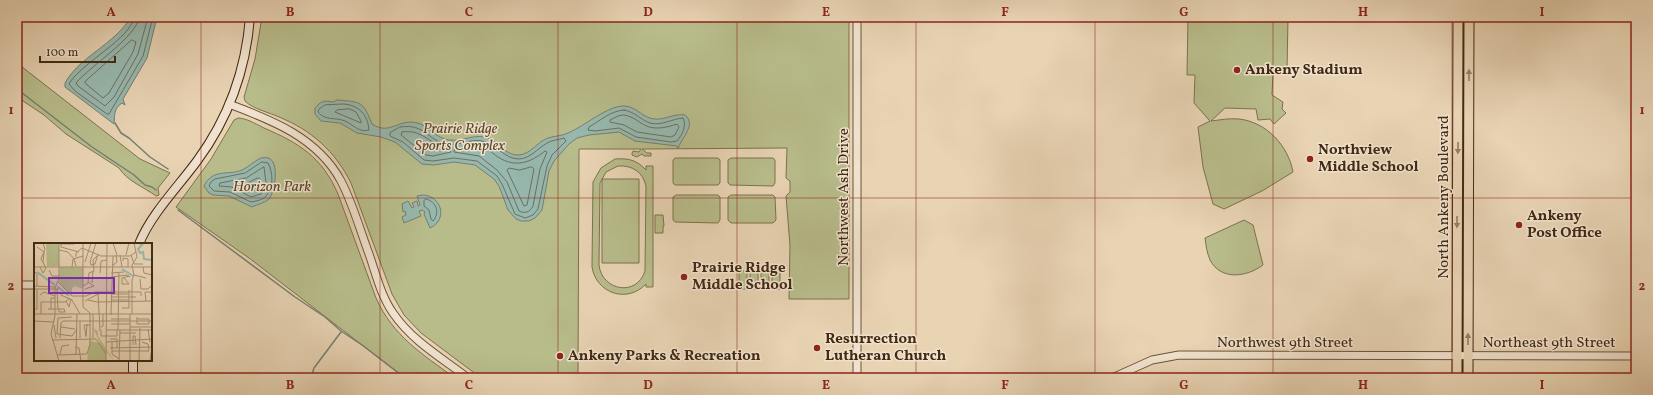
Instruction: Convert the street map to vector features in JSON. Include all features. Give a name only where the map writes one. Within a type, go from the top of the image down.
[{"type":"main road","points":[[141,243],[153,219],[207,146],[229,104],[243,61],[250,17]]},
{"type":"main road","name":"North Ankeny Boulevard","points":[[1458,17],[1463,356],[1468,378]]},
{"type":"main road","name":"North Ankeny Boulevard","points":[[1457,378],[1463,356],[1469,17]]},
{"type":"main road","points":[[133,361],[133,378]]},
{"type":"street","name":"Northwest Ash Drive","points":[[857,17],[857,378]]},
{"type":"street","points":[[229,104],[293,132],[313,145],[322,154],[336,172],[344,188],[382,290],[392,312],[415,338],[468,378]]},
{"type":"street","points":[[17,285],[34,285]]},
{"type":"street","name":"Northwest 9th Street","points":[[1112,378],[1152,360],[1174,355],[1463,356]]},
{"type":"street","name":"Northeast 9th Street","points":[[1463,356],[1636,356]]},
{"type":"green space","name":"Prairie Ridge Sports Complex","points":[[262,17],[849,17],[849,299],[789,299],[790,245],[786,196],[790,192],[790,181],[786,178],[787,148],[642,149],[647,153],[651,153],[651,156],[644,156],[642,154],[637,157],[632,155],[633,151],[639,152],[641,149],[579,149],[578,378],[481,378],[421,333],[404,315],[392,294],[351,183],[338,161],[330,151],[302,128],[256,108],[245,101],[244,97],[255,59]]},
{"type":"green space","name":"Ankeny Stadium","points":[[1188,17],[1288,17],[1287,71],[1276,71],[1273,74],[1272,95],[1283,102],[1282,109],[1286,113],[1274,124],[1270,119],[1258,120],[1256,109],[1225,108],[1211,121],[1239,119],[1249,121],[1267,130],[1281,144],[1293,172],[1262,191],[1224,209],[1213,204],[1203,167],[1198,127],[1210,121],[1194,103],[1195,75],[1187,75]]},
{"type":"green space","points":[[17,63],[140,159],[170,173],[158,188],[159,195],[156,196],[126,177],[119,168],[66,134],[44,115],[17,97]]},
{"type":"green space","name":"Horizon Park","points":[[238,118],[244,119],[288,139],[308,153],[325,170],[338,194],[376,298],[383,311],[400,334],[431,361],[455,378],[405,378],[249,258],[176,207],[211,159],[234,120]]},
{"type":"green space","points":[[675,158],[718,158],[720,160],[720,183],[718,185],[675,185],[673,183],[673,160]]},
{"type":"green space","points":[[731,158],[773,158],[775,160],[775,183],[773,186],[730,185],[728,183],[728,160]]},
{"type":"green space","points":[[615,159],[628,159],[636,162],[646,170],[646,166],[653,166],[653,287],[646,287],[646,284],[638,290],[630,293],[613,293],[599,283],[595,276],[592,267],[593,182],[601,168]],"holes":[[[618,166],[636,170],[645,181],[645,271],[641,279],[635,285],[620,288],[606,281],[599,265],[600,183],[606,172]]]},
{"type":"green space","points":[[602,179],[639,179],[639,263],[602,263]]},
{"type":"green space","points":[[676,195],[718,195],[720,197],[720,220],[718,223],[675,222],[673,220],[673,197]]},
{"type":"green space","points":[[731,195],[773,195],[775,197],[776,220],[773,223],[731,223],[728,220],[728,197]]},
{"type":"green space","points":[[655,215],[663,215],[663,233],[655,233]]},
{"type":"green space","points":[[1244,220],[1253,225],[1263,265],[1250,272],[1242,274],[1227,274],[1215,267],[1210,260],[1205,238]]},
{"type":"green space","points":[[739,271],[747,271],[747,289],[739,289]]},
{"type":"green space","points":[[750,271],[758,271],[758,289],[750,289]]},
{"type":"green space","points":[[761,271],[769,271],[769,289],[761,289]]},
{"type":"green space","points":[[772,271],[780,271],[780,289],[772,289]]},
{"type":"water","points":[[131,17],[157,17],[147,58],[123,99],[125,105],[122,103],[116,110],[114,124],[65,87],[65,83],[79,66],[124,27]]},
{"type":"water","points":[[337,100],[351,101],[360,104],[366,111],[372,124],[378,127],[389,128],[405,123],[418,123],[437,135],[449,140],[460,140],[480,136],[485,137],[494,141],[507,152],[515,155],[527,152],[548,138],[563,135],[575,130],[604,112],[618,107],[625,106],[633,108],[647,117],[655,119],[685,115],[688,119],[689,127],[678,149],[677,146],[635,141],[619,132],[589,135],[577,138],[569,144],[554,161],[549,171],[542,210],[535,218],[529,221],[521,221],[516,219],[508,210],[499,186],[494,179],[475,165],[454,162],[434,165],[422,164],[395,142],[381,137],[357,133],[340,123],[321,121],[315,114],[315,108],[320,103],[325,101],[333,102]]},
{"type":"water","points":[[261,158],[272,160],[275,170],[273,190],[266,202],[252,207],[229,196],[213,195],[209,193],[204,186],[208,180],[216,175],[242,170]]},
{"type":"water","points":[[423,195],[435,199],[441,214],[439,220],[430,228],[424,214],[425,212],[422,210],[419,211],[421,216],[404,223],[402,217],[406,215],[405,211],[403,212],[402,204],[408,201],[412,208],[414,207],[412,203],[417,201],[418,206],[420,205],[417,196]]},
{"type":"waterway","points":[[17,89],[92,147],[134,175],[145,185],[156,190]]},
{"type":"waterway","points":[[115,123],[121,133],[129,138],[150,157],[168,169]]},
{"type":"waterway","points":[[178,210],[295,297],[325,317],[341,331],[405,378]]},
{"type":"waterway","points":[[311,378],[314,368],[341,332]]},
{"type":"place","name":"Ankeny Stadium","points":[[1237,70]]},
{"type":"place","name":"Northview Middle School","points":[[1310,159]]},
{"type":"place","name":"Ankeny Post Office","points":[[1519,225]]},
{"type":"place","name":"Prairie Ridge Middle School","points":[[684,277]]},
{"type":"place","name":"Resurrection Lutheran Church","points":[[817,348]]},
{"type":"place","name":"Ankeny Parks & Recreation","points":[[560,356]]}]
